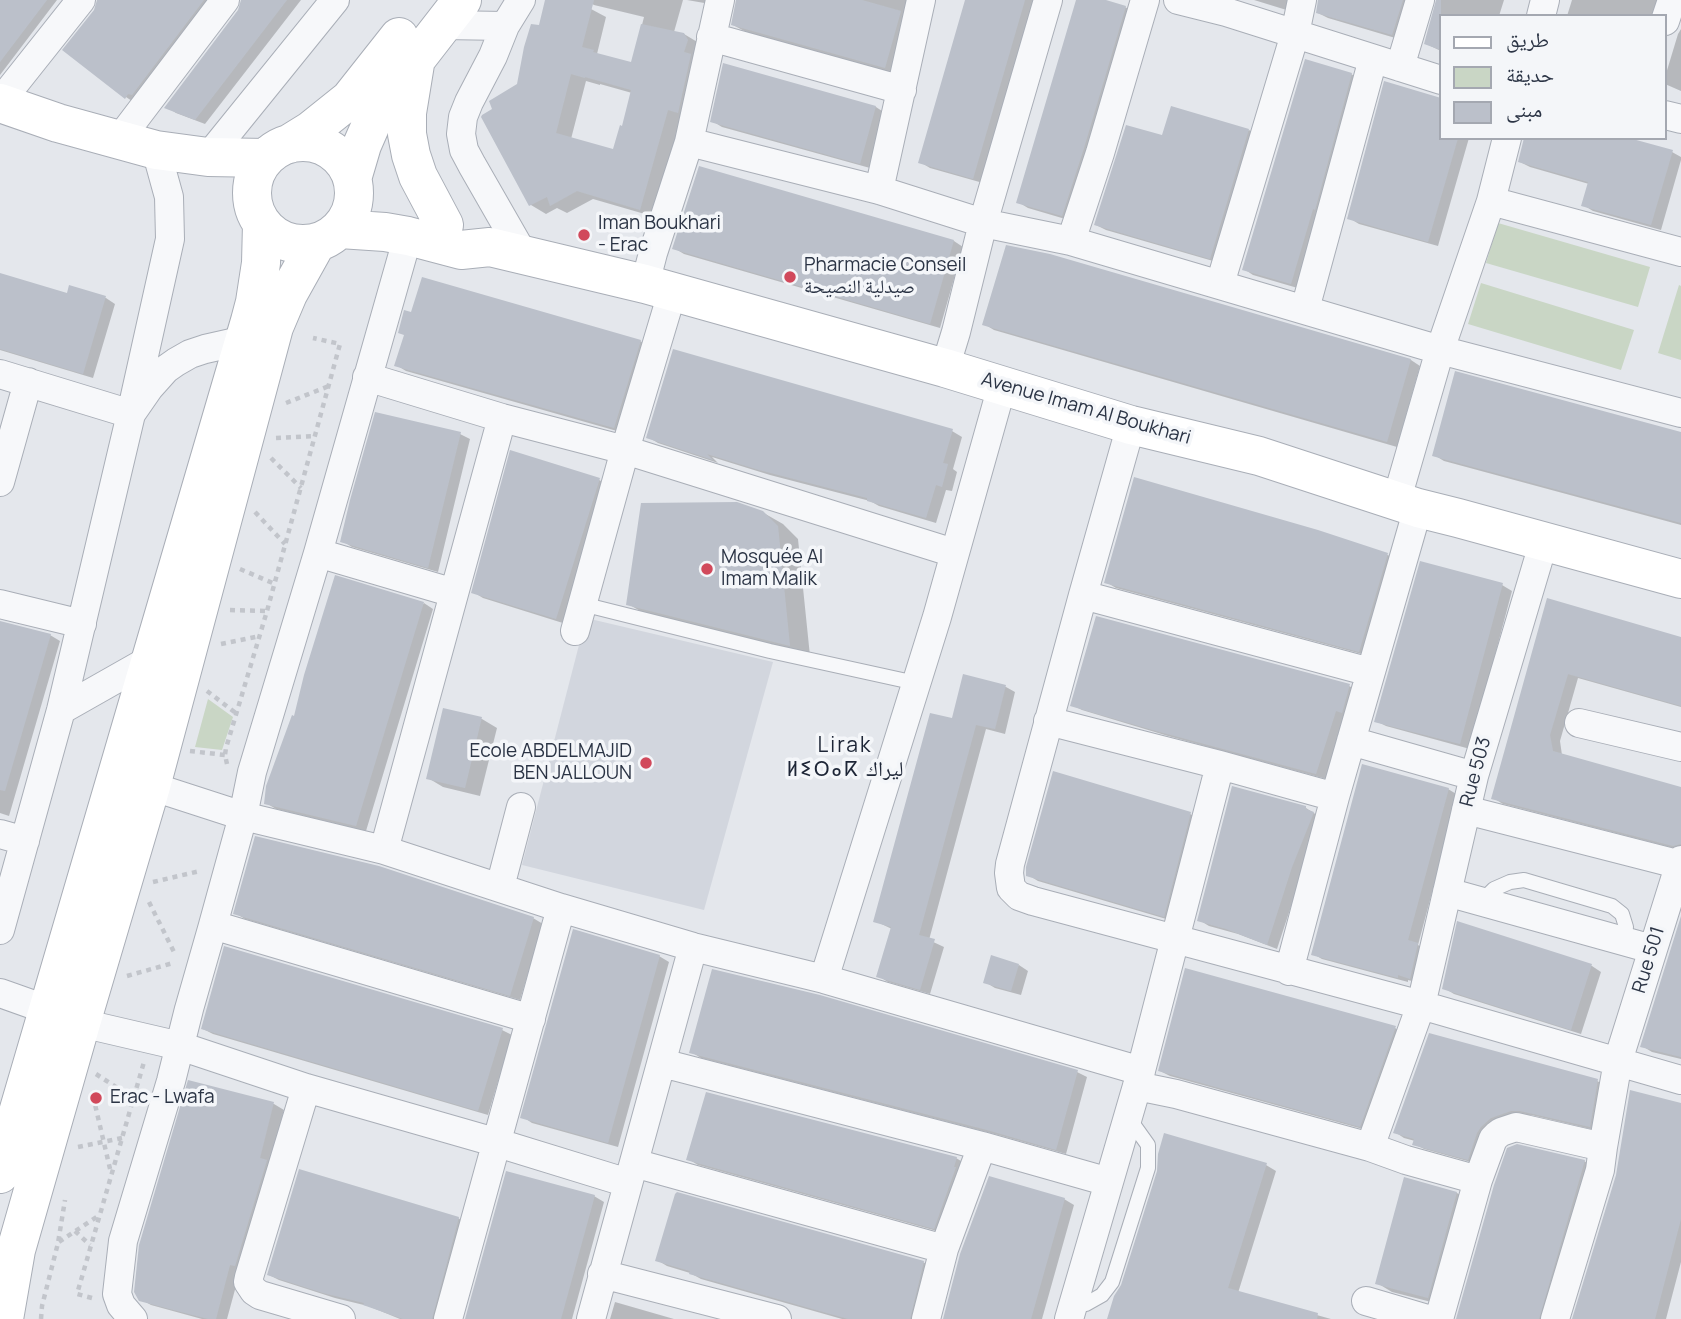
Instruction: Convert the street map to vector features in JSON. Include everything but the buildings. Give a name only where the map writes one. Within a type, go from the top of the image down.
[{"type":"main road","points":[[4,1319],[64,1017],[274,327],[288,294],[329,236],[348,218],[353,206],[354,184],[362,145],[376,113],[415,61],[444,8]]},
{"type":"main road","points":[[134,781],[151,659],[245,340],[259,283],[262,244],[258,216],[251,195],[253,181],[258,169],[277,151],[331,116],[444,8]]},
{"type":"main road","points":[[415,61],[407,113],[407,134],[418,176],[444,225]]},
{"type":"main road","points":[[0,103],[118,141],[156,150],[208,157],[277,151],[302,142],[315,144],[338,156],[347,167],[354,184]]},
{"type":"main road","points":[[156,150],[216,183],[258,216],[267,230],[278,238],[304,244],[329,236]]},
{"type":"main road","name":"Avenue Imam Al Boukhari","points":[[354,184],[374,199],[403,212],[466,231],[506,250],[659,288],[945,368],[1131,425],[1259,457],[1407,505],[1681,579]]},
{"type":"main road","name":"Avenue Imam Al Boukhari","points":[[329,236],[385,232],[461,250],[506,250]]},
{"type":"main road","points":[[0,1174],[64,1017]]},
{"type":"main road","points":[[16,1250],[26,1277],[24,1319]]},
{"type":"street","points":[[0,103],[81,0]]},
{"type":"street","points":[[118,141],[225,0]]},
{"type":"street","points":[[208,157],[335,0]]},
{"type":"street","points":[[506,250],[464,150],[461,134],[463,117],[469,102],[505,26],[521,0]]},
{"type":"street","points":[[575,631],[625,450],[659,288],[653,253],[689,142],[720,0]]},
{"type":"street","points":[[945,368],[983,223],[1048,0]]},
{"type":"street","points":[[1071,241],[1145,0]]},
{"type":"street","points":[[1178,0],[1226,12],[1440,80]]},
{"type":"street","points":[[1220,284],[1295,34],[1302,0]]},
{"type":"street","points":[[1306,309],[1387,63],[1420,0]]},
{"type":"street","points":[[879,190],[902,90],[915,2]]},
{"type":"street","points":[[444,8],[505,26]]},
{"type":"street","points":[[711,37],[902,90]]},
{"type":"street","points":[[1289,971],[1370,672],[1440,350],[1491,201],[1506,140]]},
{"type":"street","points":[[689,142],[879,190],[983,223],[1071,241],[1440,350],[1681,413]]},
{"type":"street","points":[[0,930],[13,837],[61,710],[170,239],[169,197],[156,150]]},
{"type":"street","points":[[1491,201],[1679,243]]},
{"type":"street","points":[[133,1319],[121,1305],[117,1294],[123,1241],[172,1081],[243,816],[252,772],[408,236]]},
{"type":"street","points":[[131,414],[149,388],[176,362],[205,349],[245,340]]},
{"type":"street","points":[[0,374],[131,414]]},
{"type":"street","points":[[367,377],[502,418],[625,450],[954,552]]},
{"type":"street","points":[[0,482],[28,382]]},
{"type":"street","points":[[824,979],[916,683],[1002,386]]},
{"type":"street","points":[[384,850],[502,418]]},
{"type":"street","points":[[1131,425],[1010,863],[1011,888],[1019,896],[1032,901],[1421,1005],[1681,1080]]},
{"type":"street","name":"Rue 503","points":[[1370,1147],[1421,1005],[1474,776],[1544,541]]},
{"type":"street","points":[[317,553],[454,593]]},
{"type":"street","points":[[1083,595],[1370,672]]},
{"type":"street","points":[[0,604],[82,624]]},
{"type":"street","points":[[61,710],[151,659]]},
{"type":"street","points":[[1048,721],[1335,797]]},
{"type":"street","points":[[1579,723],[1681,747]]},
{"type":"street","points":[[1351,741],[1474,776]]},
{"type":"street","points":[[1070,1313],[1139,1078],[1220,765]]},
{"type":"street","points":[[134,781],[243,816],[384,850],[693,947],[824,979],[1139,1078],[1175,1094],[1370,1147],[1478,1180]]},
{"type":"street","points":[[500,887],[521,807]]},
{"type":"street","points":[[1466,810],[1681,863]]},
{"type":"street","name":"Rue 501","points":[[1556,1319],[1600,1170],[1618,1061],[1681,863]]},
{"type":"street","points":[[1447,892],[1652,949]]},
{"type":"street","points":[[448,1319],[562,908]]},
{"type":"street","points":[[213,925],[531,1019]]},
{"type":"street","points":[[591,1319],[693,947]]},
{"type":"street","points":[[0,993],[64,1017],[180,1046],[306,1088],[498,1143],[944,1249]]},
{"type":"street","points":[[662,1063],[982,1146],[1109,1182]]},
{"type":"street","points":[[306,1088],[248,1282],[260,1295],[335,1318]]},
{"type":"street","points":[[1439,1319],[1478,1180],[1493,1139],[1501,1132],[1516,1127],[1603,1147]]},
{"type":"street","points":[[926,1319],[944,1249],[982,1146]]},
{"type":"street","points":[[603,1274],[777,1319]]},
{"type":"street","points":[[1366,1301],[1427,1319]]},
{"type":"lane","points":[[582,604],[769,651],[916,683]]},
{"type":"lane","points":[[1070,1313],[1095,1299],[1108,1289],[1112,1282],[1148,1168],[1148,1145],[1128,1117]]},
{"type":"path","points":[[228,768],[225,755],[340,344],[313,338]]},
{"type":"path","points":[[286,403],[329,386]]},
{"type":"path","points":[[276,438],[315,436]]},
{"type":"path","points":[[270,457],[301,488]]},
{"type":"path","points":[[255,512],[286,544]]},
{"type":"path","points":[[239,568],[275,584]]},
{"type":"path","points":[[227,610],[267,611]]},
{"type":"path","points":[[217,645],[260,636]]},
{"type":"path","points":[[204,689],[237,714]]},
{"type":"path","points":[[196,883],[203,859]]},
{"type":"path","points":[[152,870],[149,883],[200,871]]},
{"type":"path","points":[[142,907],[146,895],[175,954]]},
{"type":"path","points":[[170,974],[179,942]]},
{"type":"path","points":[[127,966],[123,978],[173,963]]},
{"type":"path","points":[[100,1299],[77,1294],[145,1060],[135,1057]]},
{"type":"path","points":[[93,1081],[100,1062]]},
{"type":"path","points":[[96,1074],[134,1099]]},
{"type":"path","points":[[88,1100],[91,1088],[111,1175]]},
{"type":"path","points":[[76,1136],[73,1148],[122,1138]]},
{"type":"path","points":[[41,1319],[67,1189]]},
{"type":"path","points":[[58,1243],[99,1216]]},
{"type":"path","points":[[75,1231],[90,1245]]},
{"type":"shaded area","name":"Ecole ABDELMAJID BEN JALLOUN","points":[[586,618],[773,662],[704,910],[522,865]]},
{"type":"green space","points":[[1498,223],[1650,267],[1638,307],[1486,263]]},
{"type":"green space","points":[[1481,283],[1634,330],[1621,370],[1468,324]]},
{"type":"green space","points":[[1679,285],[1681,286],[1681,360],[1658,353]]},
{"type":"green space","points":[[208,699],[233,717],[222,750],[195,747]]},
{"type":"place","name":"Iman Boukhari - Erac","points":[[584,235]]},
{"type":"place","name":"Pharmacie Conseil صيدلية النصيحة","points":[[790,277]]},
{"type":"place","name":"Mosquée Al Imam Malik","points":[[707,569]]},
{"type":"place","name":"Ecole ABDELMAJID BEN JALLOUN","points":[[646,763]]},
{"type":"place","name":"Erac - Lwafa","points":[[96,1098]]},
{"type":"district","name":"Lirak ⵍⵉⵔⴰⴽ ليراك","points":[[845,758]]}]
